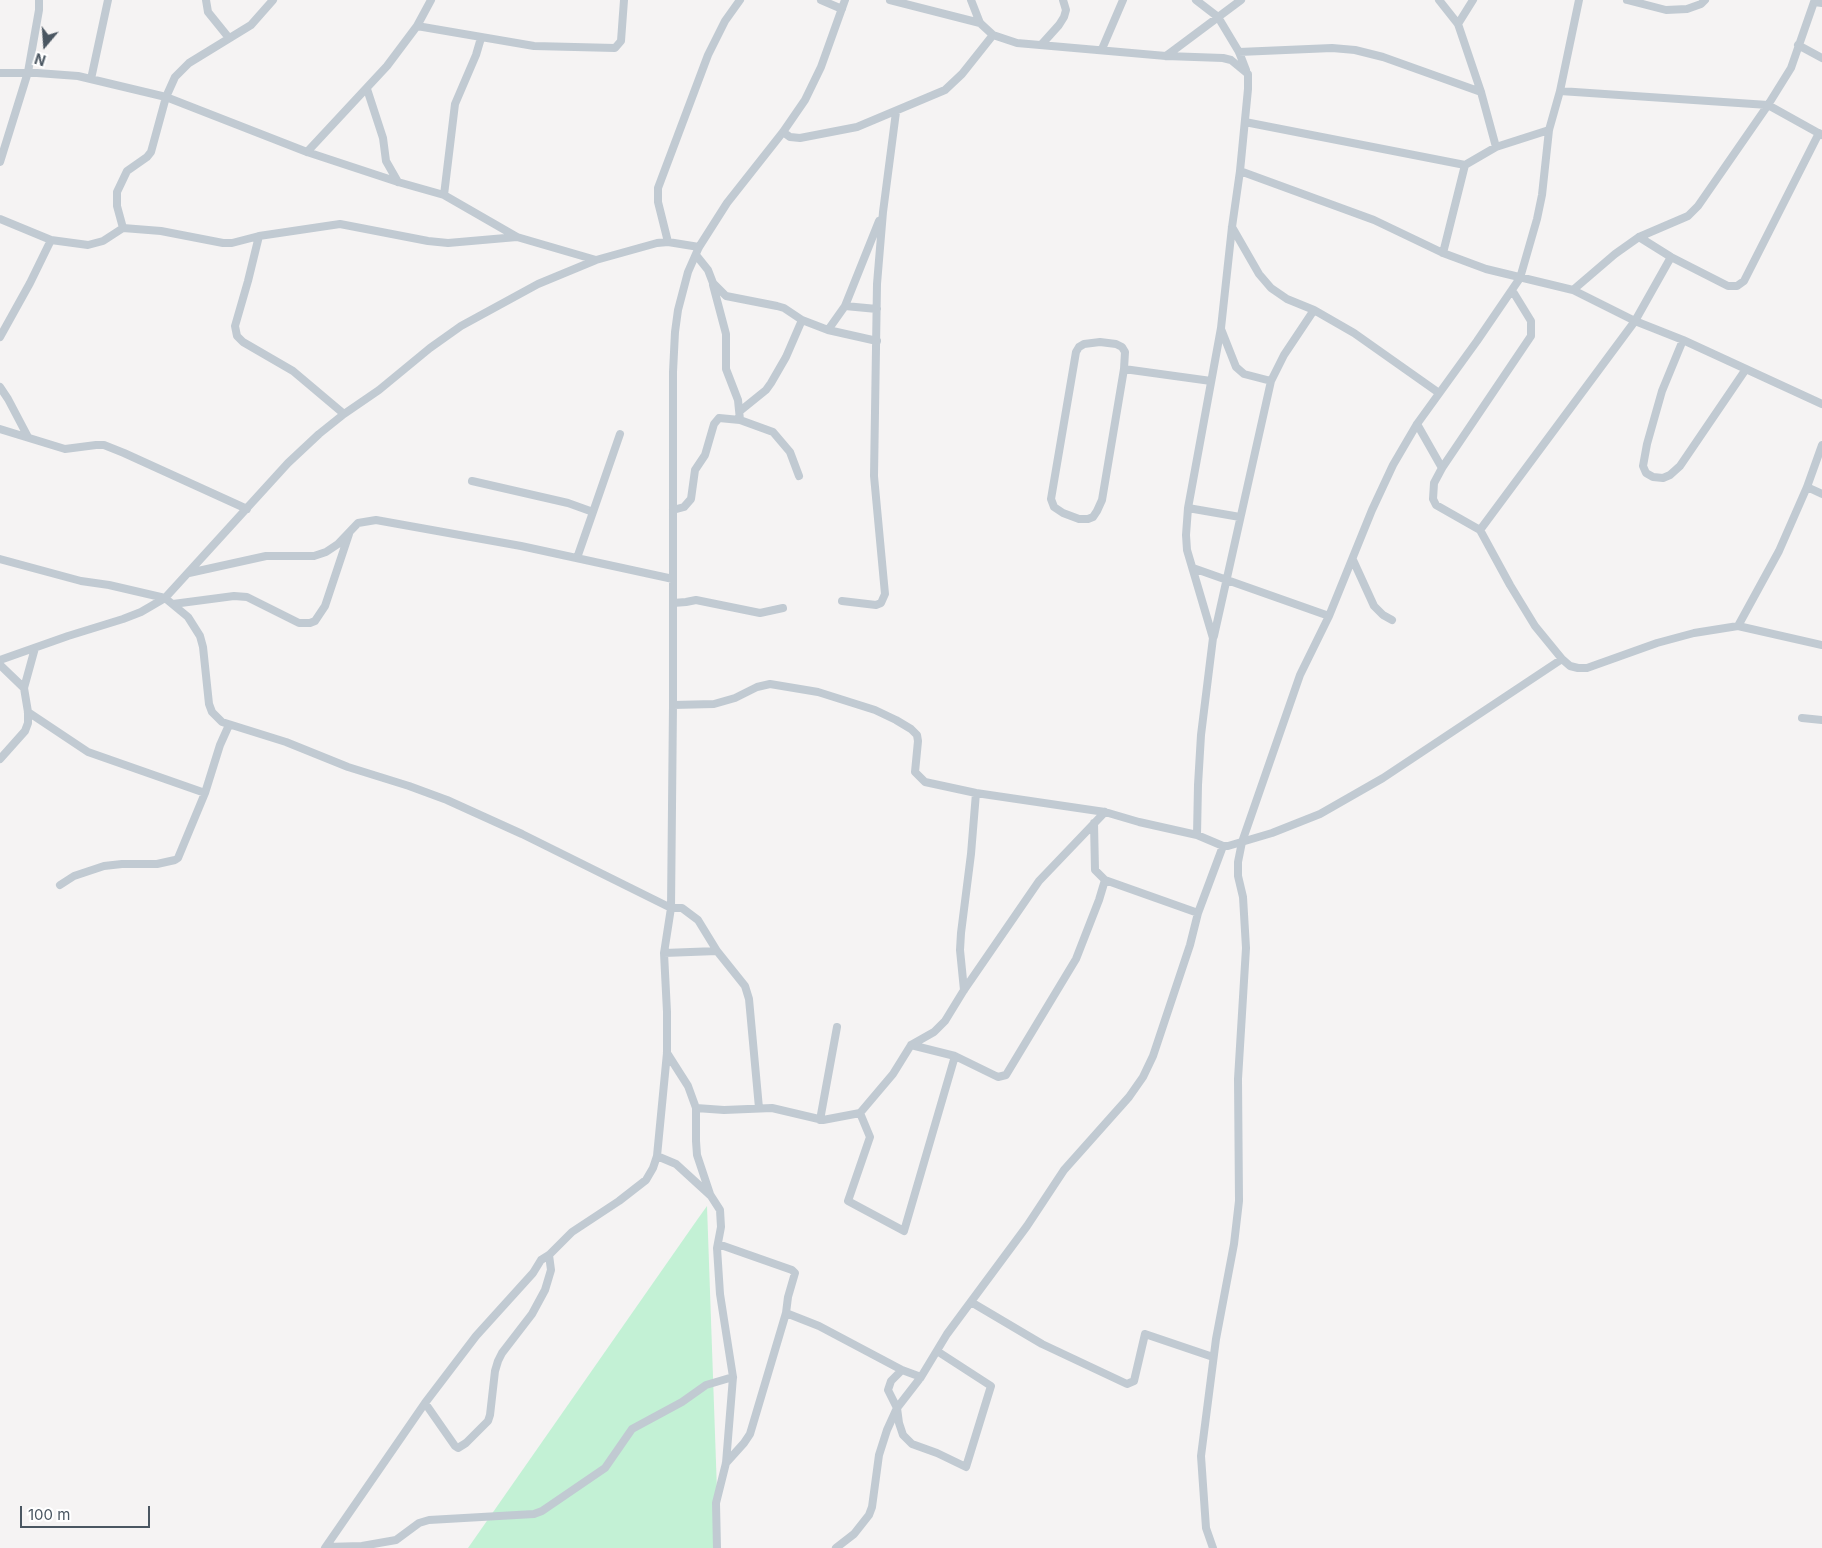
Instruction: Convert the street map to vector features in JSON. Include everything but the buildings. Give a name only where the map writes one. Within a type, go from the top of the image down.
[{"type":"street","points":[[0,162],[28,72],[39,10],[39,0]]},
{"type":"street","points":[[91,79],[108,0]]},
{"type":"street","points":[[206,0],[208,12],[229,38]]},
{"type":"street","points":[[122,228],[117,206],[117,192],[127,171],[151,152],[166,96],[175,77],[184,67],[251,25],[273,0]]},
{"type":"street","points":[[307,152],[393,59],[417,26],[431,0]]},
{"type":"street","points":[[417,26],[481,38],[548,47],[615,48],[621,41],[624,0]]},
{"type":"street","points":[[668,242],[658,202],[660,182],[708,55],[725,21],[740,0]]},
{"type":"street","points":[[821,0],[842,9]]},
{"type":"street","points":[[325,1547],[425,1403],[476,1336],[533,1273],[541,1260],[550,1255],[572,1232],[619,1200],[651,1175],[657,1156],[667,1053],[668,1012],[664,954],[670,908],[675,332],[683,288],[697,251],[727,203],[783,132],[805,100],[813,85],[845,0]]},
{"type":"street","points":[[890,0],[980,23]]},
{"type":"street","points":[[971,0],[980,23],[993,35],[1017,43],[1166,56],[1224,58],[1237,63],[1248,74]]},
{"type":"street","points":[[1041,45],[1064,17],[1066,10],[1063,0]]},
{"type":"street","points":[[1102,49],[1123,0]]},
{"type":"street","points":[[1196,0],[1218,17],[1239,52],[1248,74],[1240,171],[1221,328],[1188,508],[1186,535],[1187,550],[1214,638]]},
{"type":"street","points":[[1166,56],[1240,0]]},
{"type":"street","points":[[1439,0],[1458,24],[1481,92],[1496,146]]},
{"type":"street","points":[[1458,24],[1473,0]]},
{"type":"street","points":[[1213,1548],[1206,1520],[1201,1456],[1213,1357],[1234,1244],[1238,1201],[1238,1078],[1246,948],[1243,897],[1238,876],[1238,862],[1242,842],[1300,675],[1329,616],[1372,510],[1393,465],[1417,424],[1520,278],[1537,219],[1542,194],[1549,130],[1560,91],[1578,0]]},
{"type":"street","points":[[1627,0],[1666,10],[1687,9],[1701,4],[1705,0]]},
{"type":"street","points":[[1573,290],[1615,254],[1639,237],[1688,216],[1698,206],[1768,105],[1791,68],[1798,45],[1817,2]]},
{"type":"street","points":[[783,132],[790,137],[800,138],[857,128],[945,90],[953,84],[993,35]]},
{"type":"street","points":[[444,195],[455,104],[476,55],[481,38]]},
{"type":"street","points":[[1798,45],[1822,58]]},
{"type":"street","points":[[1239,52],[1332,48],[1355,50],[1383,57],[1481,92]]},
{"type":"street","points":[[0,73],[28,72],[68,75],[166,96],[307,152],[444,195],[517,236],[596,260]]},
{"type":"street","points":[[367,89],[379,124],[386,161],[398,182]]},
{"type":"street","points":[[1560,91],[1768,105],[1821,134],[1744,281],[1737,286],[1728,286],[1671,257],[1639,237]]},
{"type":"street","points":[[842,601],[876,605],[882,603],[885,594],[874,476],[877,284],[883,212],[896,112]]},
{"type":"street","points":[[1245,122],[1465,165],[1496,146],[1549,130]]},
{"type":"street","points":[[1443,253],[1465,165]]},
{"type":"street","points":[[1240,171],[1374,220],[1443,253],[1486,269],[1573,290],[1635,321],[1683,340],[1822,404]]},
{"type":"street","points":[[828,330],[845,306],[883,212]]},
{"type":"street","points":[[0,220],[51,240],[88,244],[97,244],[108,239],[122,228],[161,231],[223,243],[340,224],[448,243],[517,236]]},
{"type":"street","points":[[1232,227],[1259,274],[1271,288],[1287,299],[1314,310],[1354,332],[1439,393]]},
{"type":"street","points":[[259,236],[235,326],[237,336],[243,342],[293,371],[344,414]]},
{"type":"street","points":[[0,337],[51,240]]},
{"type":"street","points":[[0,660],[123,619],[141,612],[165,598],[288,463],[344,414],[379,390],[430,348],[461,326],[538,284],[596,260],[643,245],[668,242],[697,251],[713,283],[726,334],[726,369],[738,400],[740,420]]},
{"type":"street","points":[[1480,530],[1635,321],[1671,257]]},
{"type":"street","points":[[713,283],[726,296],[784,308],[802,320],[828,330],[877,341]]},
{"type":"street","points":[[1512,290],[1531,321],[1531,336],[1442,468],[1434,483],[1432,492],[1436,505],[1480,530],[1530,618],[1562,659],[1570,666],[1587,668],[1657,643],[1694,633],[1738,626],[1822,645]]},
{"type":"street","points":[[845,306],[877,309]]},
{"type":"street","points":[[1198,835],[1201,735],[1214,638],[1240,517],[1271,381],[1284,355],[1314,310]]},
{"type":"street","points":[[740,411],[766,390],[771,383],[786,357],[802,320]]},
{"type":"street","points":[[1221,328],[1236,367],[1244,374],[1271,381]]},
{"type":"street","points":[[1683,340],[1662,391],[1642,466],[1646,473],[1653,477],[1663,478],[1670,475],[1680,466],[1746,369]]},
{"type":"street","points":[[1100,342],[1116,344],[1122,347],[1125,352],[1124,369],[1102,500],[1097,512],[1088,519],[1063,513],[1054,507],[1051,499],[1078,347],[1084,344],[1100,342]]},
{"type":"street","points":[[1124,369],[1211,382]]},
{"type":"street","points":[[0,387],[28,437]]},
{"type":"street","points":[[673,510],[684,507],[691,499],[695,470],[708,448],[715,420],[724,418],[740,420],[773,432],[790,452],[800,476]]},
{"type":"street","points":[[1417,424],[1442,468]]},
{"type":"street","points":[[0,429],[65,449],[96,444],[104,446],[124,453],[246,509]]},
{"type":"street","points":[[577,558],[620,434]]},
{"type":"street","points":[[1738,626],[1779,551],[1807,487],[1822,445]]},
{"type":"street","points":[[472,481],[568,503],[593,512]]},
{"type":"street","points":[[1807,487],[1822,494]]},
{"type":"street","points":[[1188,508],[1240,517]]},
{"type":"street","points":[[189,573],[266,556],[314,556],[326,552],[338,544],[358,523],[376,520],[521,546],[673,579]]},
{"type":"street","points":[[173,604],[247,596],[299,623],[315,621],[322,614],[326,606],[349,532]]},
{"type":"street","points":[[0,559],[81,581],[109,585],[165,598],[188,617],[200,636],[210,708],[218,720],[286,742],[348,767],[447,800],[522,834],[670,908],[682,908],[693,914],[703,926],[717,951],[743,983],[748,994],[759,1108]]},
{"type":"street","points":[[1352,560],[1374,606],[1383,615],[1392,620]]},
{"type":"street","points":[[1193,568],[1329,616]]},
{"type":"street","points":[[673,603],[696,600],[760,613],[783,608]]},
{"type":"street","points":[[0,759],[25,731],[28,723],[24,688],[35,648]]},
{"type":"street","points":[[673,705],[714,704],[735,698],[757,687],[770,684],[818,692],[875,710],[911,729],[917,735],[918,741],[915,772],[925,782],[976,793],[1105,812],[1139,822],[1198,835],[1223,846],[1228,846],[1272,833],[1320,814],[1383,778],[1562,659]]},
{"type":"street","points":[[0,665],[24,688]]},
{"type":"street","points":[[28,712],[88,752],[205,793]]},
{"type":"street","points":[[1802,718],[1822,720]]},
{"type":"street","points":[[60,885],[74,876],[104,866],[157,864],[175,860],[180,854],[205,793],[220,745],[229,725]]},
{"type":"street","points":[[964,990],[960,933],[976,793]]},
{"type":"street","points":[[696,1108],[724,1110],[777,1109],[820,1120],[831,1120],[860,1113],[893,1074],[911,1045],[939,1027],[949,1015],[1039,881],[1105,812]]},
{"type":"street","points":[[1094,823],[1095,870],[1105,880],[1198,913]]},
{"type":"street","points":[[836,1548],[854,1534],[869,1515],[872,1507],[879,1455],[897,1408],[921,1377],[971,1302],[1032,1219],[1064,1170],[1129,1097],[1143,1077],[1153,1056],[1187,955],[1198,913],[1223,846]]},
{"type":"street","points":[[911,1045],[955,1056],[998,1077],[1006,1075],[1076,959],[1100,900],[1105,880]]},
{"type":"street","points":[[664,954],[717,951]]},
{"type":"street","points":[[820,1120],[837,1027]]},
{"type":"street","points":[[667,1053],[688,1086],[696,1108],[697,1155],[711,1196],[720,1210],[721,1217],[718,1244],[721,1304],[733,1377],[726,1463],[716,1503],[717,1548]]},
{"type":"street","points":[[860,1113],[870,1137],[848,1201],[904,1231],[955,1056]]},
{"type":"street","points":[[657,1156],[676,1164],[711,1196]]},
{"type":"street","points":[[718,1244],[792,1270],[795,1274],[788,1296],[786,1313],[750,1434],[726,1463]]},
{"type":"street","points":[[425,1403],[458,1448],[461,1448],[488,1421],[498,1361],[532,1314],[545,1290],[551,1270],[550,1255]]},
{"type":"street","points":[[971,1302],[1036,1341],[1127,1384],[1134,1382],[1145,1334],[1213,1357]]},
{"type":"street","points":[[786,1313],[818,1326],[902,1370],[921,1377]]},
{"type":"street","points":[[902,1370],[888,1387],[889,1394],[897,1408],[901,1432],[907,1440],[966,1467],[991,1386],[937,1351]]},
{"type":"street","points":[[325,1547],[362,1546],[396,1540],[419,1523],[429,1520],[534,1514],[542,1511],[605,1468],[632,1429],[682,1402],[706,1385],[733,1377]]},
{"type":"green space","points":[[707,1206],[719,1548],[468,1548],[697,1220]]}]
